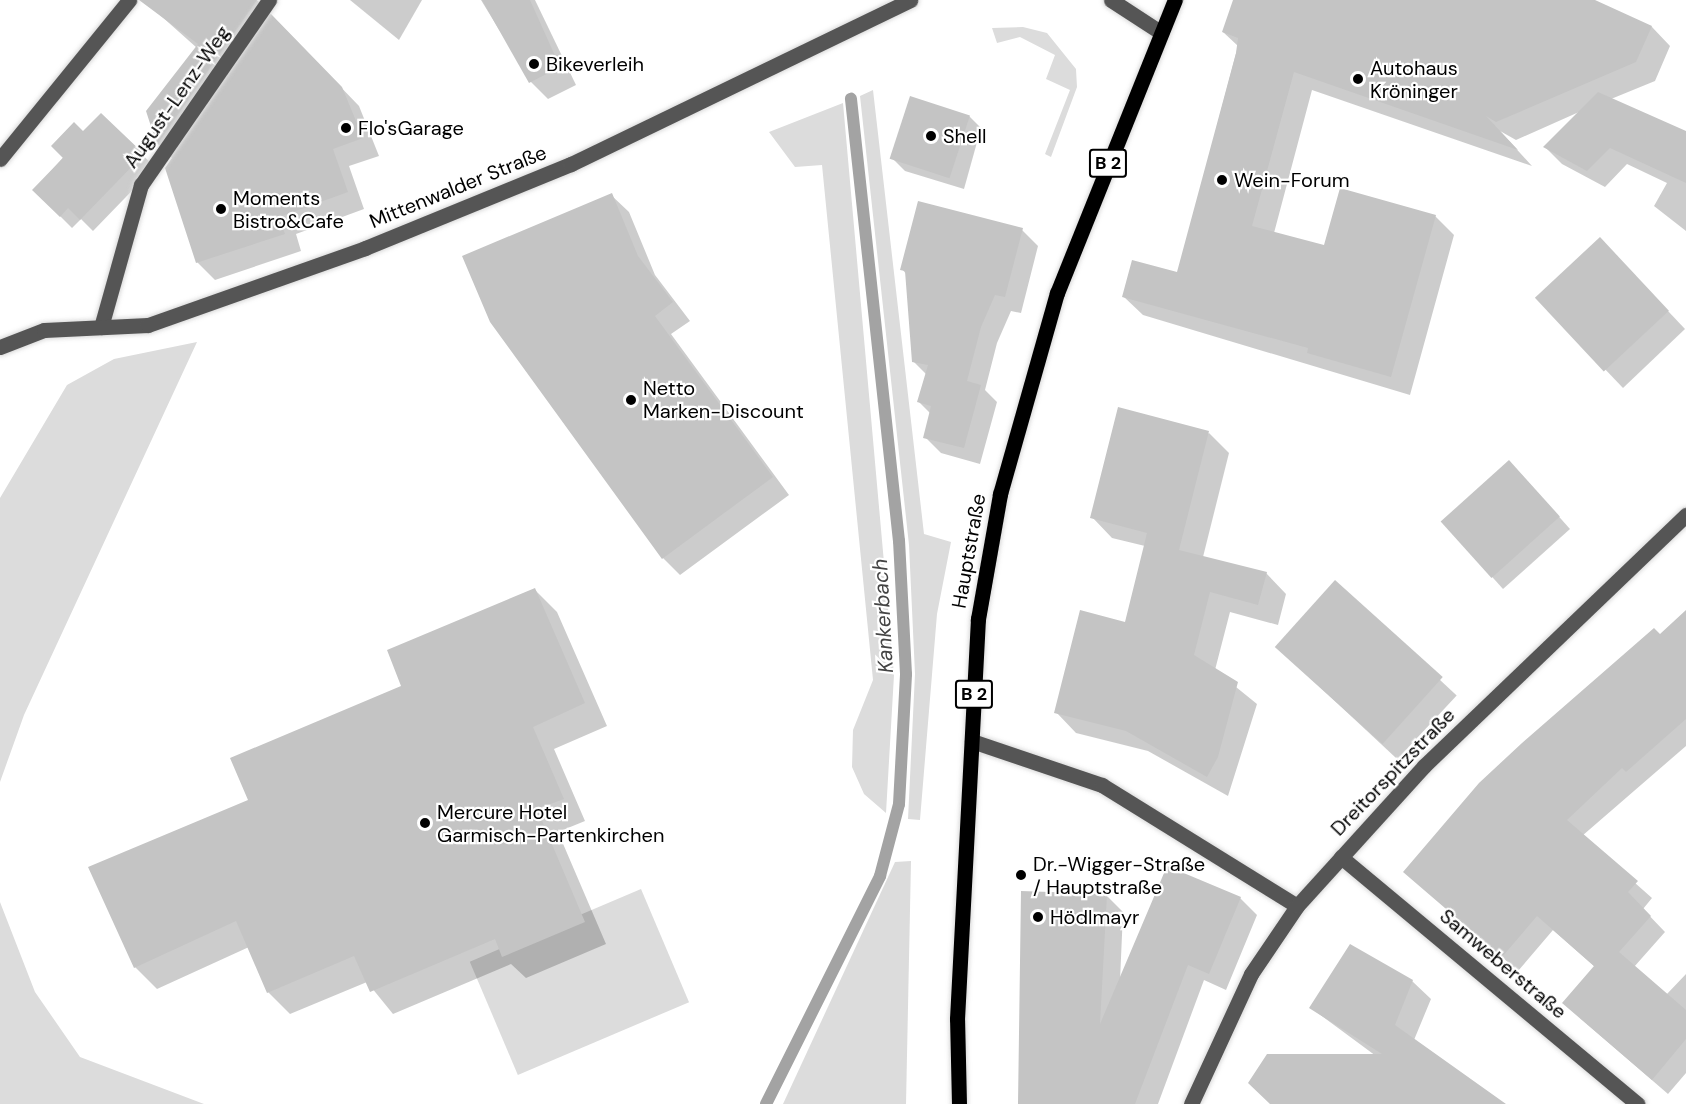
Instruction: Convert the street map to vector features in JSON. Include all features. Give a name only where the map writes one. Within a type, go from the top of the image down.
[{"type":"main road","name":"B 2","points":[[1160,32],[1175,0]]},
{"type":"main road","name":"Hauptstraße","points":[[959,1104],[957,1019],[978,619],[1027,384],[1057,293],[1160,32]]},
{"type":"street","points":[[0,159],[129,0]]},
{"type":"street","name":"August-Lenz-Weg","points":[[101,327],[141,185],[269,0]]},
{"type":"street","name":"Mittenwalder Straße","points":[[0,347],[44,330],[148,325],[365,248],[581,159],[911,0]]},
{"type":"street","points":[[1111,0],[1160,32]]},
{"type":"street","name":"Dreitorspitzstraße","points":[[1191,1104],[1251,974],[1297,906],[1424,766],[1686,515]]},
{"type":"street","points":[[972,741],[1102,785],[1297,906]]},
{"type":"street","name":"Samweberstraße","points":[[1341,857],[1637,1104]]},
{"type":"shaded area","points":[[1023,27],[1047,33],[1076,69],[1077,87],[1051,157],[1045,154],[1070,90],[1046,79],[1055,55],[1020,37],[997,43],[992,28]]},
{"type":"shaded area","points":[[873,90],[924,534],[951,542],[937,614],[920,820],[908,819],[915,674],[909,545],[860,96]]},
{"type":"shaded area","points":[[843,103],[894,675],[886,813],[864,794],[852,767],[853,730],[873,680],[822,165],[795,167],[769,132]]},
{"type":"shaded area","points":[[197,342],[24,715],[0,782],[0,498],[67,385],[114,359]]},
{"type":"shaded area","points":[[911,861],[906,1104],[783,1104],[895,862]]},
{"type":"shaded area","points":[[641,889],[689,1002],[518,1075],[470,962]]},
{"type":"shaded area","points":[[0,902],[35,992],[80,1057],[204,1104],[0,1104]]},
{"type":"building","points":[[139,0],[257,0],[157,145],[146,111],[198,44]]},
{"type":"building","points":[[482,0],[530,0],[560,67],[529,83]]},
{"type":"building","points":[[1233,0],[1595,0],[1652,26],[1636,62],[1496,122],[1486,116],[1518,150],[1294,72],[1252,226],[1324,245],[1340,188],[1436,215],[1391,377],[1307,353],[1308,348],[1122,297],[1132,260],[1177,272],[1236,53],[1238,38],[1222,32]]},
{"type":"building","points":[[271,14],[342,87],[363,138],[333,149],[348,192],[279,217],[285,234],[196,263],[165,168]]},
{"type":"building","points":[[1598,92],[1686,131],[1686,183],[1610,148],[1587,171],[1543,147]]},
{"type":"building","name":"Shell","points":[[910,96],[970,115],[950,178],[890,159]]},
{"type":"building","points":[[101,113],[144,154],[80,220],[68,208],[60,217],[32,190],[63,158],[51,146],[74,122],[83,131]]},
{"type":"building","name":"Netto Marken-Discount","points":[[612,193],[638,256],[673,302],[655,316],[773,477],[662,559],[490,322],[462,256]]},
{"type":"building","name":"Shell","points":[[918,201],[1023,228],[1005,297],[995,295],[981,327],[967,381],[981,385],[964,448],[923,438],[931,406],[917,402],[928,365],[912,362],[905,271],[900,270]]},
{"type":"building","points":[[1600,237],[1669,311],[1604,372],[1535,298]]},
{"type":"building","points":[[1118,407],[1209,431],[1179,550],[1267,572],[1258,605],[1210,592],[1194,655],[1238,682],[1218,757],[1207,777],[1126,731],[1054,713],[1080,610],[1125,622],[1147,533],[1090,518]]},
{"type":"building","points":[[1509,460],[1560,516],[1491,578],[1441,522]]},
{"type":"building","points":[[1335,580],[1443,677],[1383,744],[1275,647]]},
{"type":"building","points":[[535,588],[585,703],[533,727],[564,799],[537,809],[585,922],[502,957],[495,939],[370,992],[354,956],[267,993],[236,921],[134,968],[88,867],[248,800],[230,758],[401,686],[387,650]]},
{"type":"building","points":[[1686,610],[1686,719],[1626,772],[1622,768],[1567,820],[1638,881],[1628,892],[1651,916],[1619,952],[1686,1010],[1686,1039],[1652,1080],[1562,1003],[1594,966],[1537,916],[1502,957],[1403,872],[1479,783],[1522,743],[1654,628],[1660,634]]},
{"type":"building","points":[[1167,866],[1241,897],[1209,974],[1188,965],[1135,1104],[1018,1104],[1021,891],[1107,894],[1100,1024]]},
{"type":"building","points":[[1350,944],[1413,980],[1395,1025],[1506,1104],[1270,1104],[1248,1083],[1267,1054],[1382,1054],[1309,1008]]},
{"type":"waterway","name":"Kankerbach","points":[[766,1104],[880,876],[899,804],[906,674],[899,541],[851,99]]},
{"type":"place","name":"Bikeverleih","points":[[534,64]]},
{"type":"place","name":"Autohaus Kröninger","points":[[1358,79]]},
{"type":"place","name":"Flo'sGarage","points":[[346,128]]},
{"type":"place","name":"Shell","points":[[931,136]]},
{"type":"place","name":"Wein-Forum","points":[[1222,180]]},
{"type":"place","name":"Moments Bistro&Cafe","points":[[221,209]]},
{"type":"place","name":"Netto Marken-Discount","points":[[631,400]]},
{"type":"place","name":"Mercure Hotel Garmisch-Partenkirchen","points":[[425,823]]},
{"type":"place","name":"Dr.-Wigger-Straße / Hauptstraße","points":[[1021,875]]},
{"type":"place","name":"Hödlmayr","points":[[1038,917]]}]
